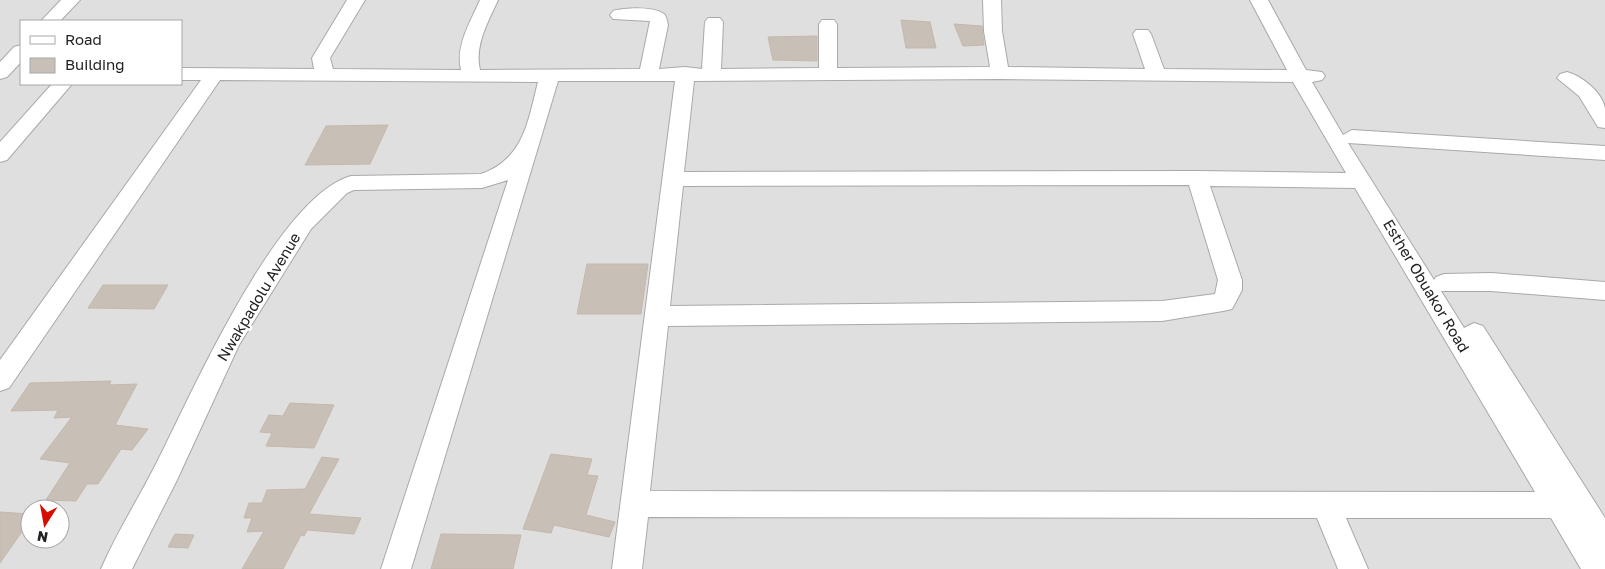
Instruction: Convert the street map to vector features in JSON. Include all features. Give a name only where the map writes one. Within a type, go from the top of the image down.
[{"type":"street","points":[[51,20],[71,0]]},
{"type":"street","points":[[325,76],[321,58],[356,0]]},
{"type":"street","points":[[472,76],[468,60],[473,36],[489,0]]},
{"type":"street","points":[[992,0],[993,30],[1000,73]]},
{"type":"street","name":"Esther Obuakor Road","points":[[1259,0],[1307,76],[1352,137],[1605,544]]},
{"type":"street","name":"Esther Obuakor Road","points":[[1274,0],[1307,76],[1318,110],[1598,569]]},
{"type":"street","points":[[619,15],[650,15],[658,18],[659,25],[649,73]]},
{"type":"street","points":[[711,73],[714,22]]},
{"type":"street","points":[[828,24],[828,73]]},
{"type":"street","points":[[1142,34],[1156,74]]},
{"type":"street","points":[[0,74],[20,52]]},
{"type":"street","points":[[182,74],[472,76],[649,73],[1000,73],[1307,76]]},
{"type":"street","points":[[627,569],[685,73]]},
{"type":"street","points":[[0,74],[20,75]]},
{"type":"street","points":[[0,380],[215,74]]},
{"type":"street","points":[[396,569],[542,109],[550,74]]},
{"type":"street","points":[[1567,78],[1586,92],[1605,122]]},
{"type":"street","points":[[0,155],[61,85]]},
{"type":"street","points":[[1352,137],[1605,153]]},
{"type":"street","name":"Nwakpadolu Avenue","points":[[116,569],[167,471],[229,341],[303,223],[327,198],[338,188],[351,183],[482,180],[503,174],[528,150]]},
{"type":"street","points":[[672,179],[1197,178],[1361,180]]},
{"type":"street","points":[[656,316],[1162,311],[1223,302],[1230,290],[1230,280],[1197,178]]},
{"type":"street","points":[[1444,283],[1491,282],[1605,291]]},
{"type":"street","points":[[635,504],[1328,507],[1559,505]]},
{"type":"street","points":[[1328,507],[1353,569]]},
{"type":"shaded area","points":[[0,0],[1605,0],[1605,569],[0,569]]},
{"type":"building","points":[[901,20],[930,22],[936,48],[906,48]]},
{"type":"building","points":[[954,24],[982,26],[984,45],[963,46]]},
{"type":"building","points":[[817,36],[817,61],[773,60],[768,37]]},
{"type":"building","points":[[388,125],[370,164],[305,165],[326,126]]},
{"type":"building","points":[[587,264],[648,264],[641,314],[577,314]]},
{"type":"building","points":[[103,285],[168,285],[154,309],[88,308]]},
{"type":"building","points":[[111,381],[109,385],[137,384],[115,425],[148,429],[132,450],[121,449],[98,484],[87,484],[76,501],[70,501],[70,499],[47,499],[70,463],[40,459],[72,417],[54,418],[58,410],[11,411],[30,383]]},
{"type":"building","points":[[290,403],[334,405],[314,448],[266,446],[272,433],[260,432],[269,415],[283,416]]},
{"type":"building","points":[[551,454],[592,459],[587,475],[598,476],[586,515],[615,522],[609,537],[554,525],[551,533],[523,529]]},
{"type":"building","points":[[322,457],[339,459],[309,514],[361,518],[354,534],[307,530],[304,536],[301,535],[283,569],[242,569],[264,531],[247,532],[252,518],[244,518],[249,503],[262,503],[267,490],[305,489]]},
{"type":"building","points":[[0,512],[20,513],[20,534],[0,563]]},
{"type":"building","points":[[175,534],[194,535],[188,548],[168,547]]},
{"type":"building","points":[[441,534],[521,535],[513,569],[431,569]]}]
